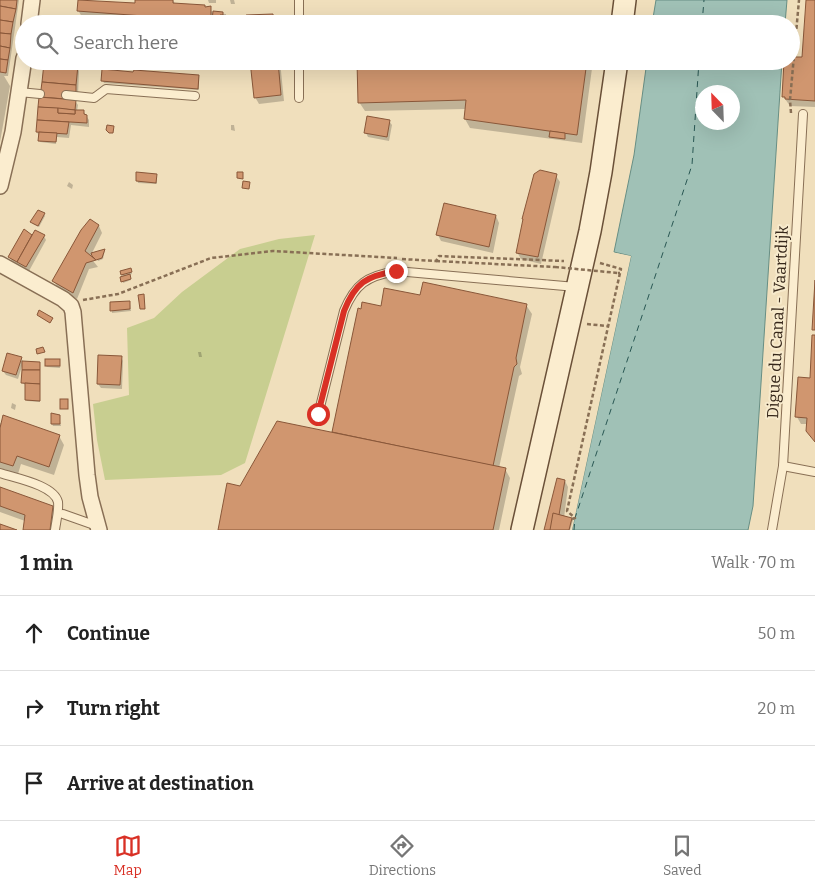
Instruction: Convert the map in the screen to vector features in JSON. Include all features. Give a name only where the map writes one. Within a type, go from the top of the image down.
[{"type":"main road","points":[[623,15],[625,0]]},
{"type":"main road","points":[[522,530],[602,172],[616,70]]},
{"type":"street","points":[[30,15],[32,0]]},
{"type":"street","points":[[0,186],[2,167],[13,132],[22,70]]},
{"type":"street","points":[[0,264],[63,299],[71,306],[87,475],[90,497],[98,528]]},
{"type":"lane","points":[[299,0],[299,15]]},
{"type":"lane","points":[[299,70],[300,98]]},
{"type":"lane","points":[[66,96],[94,98],[106,90],[195,96]]},
{"type":"lane","points":[[19,92],[40,94]]},
{"type":"lane","name":"Digue du Canal - Vaartdijk","points":[[772,530],[783,466],[803,114]]},
{"type":"lane","points":[[318,414],[344,311],[350,295],[362,282],[378,274],[396,271],[576,287]]},
{"type":"lane","points":[[783,466],[815,472]]},
{"type":"lane","points":[[0,473],[45,488],[53,493],[58,502],[55,530]]},
{"type":"lane","points":[[63,514],[98,528]]},
{"type":"path","points":[[798,15],[799,0]]},
{"type":"path","points":[[794,70],[791,120],[802,133]]},
{"type":"path","points":[[77,297],[82,300],[118,294],[211,258],[273,251],[539,266],[619,273]]},
{"type":"path","points":[[436,261],[439,256],[566,261]]},
{"type":"path","points":[[572,519],[575,518],[567,511],[621,269],[598,263]]},
{"type":"path","points":[[583,324],[607,326]]},
{"type":"green space","points":[[315,235],[245,463],[221,475],[105,480],[97,440],[93,404],[129,395],[127,328],[154,318],[182,292],[240,249],[279,239]]},
{"type":"water","points":[[656,0],[787,0],[786,15],[654,15]]},
{"type":"water","points":[[646,70],[781,70],[753,506],[748,530],[572,530],[631,256],[614,252],[634,155]]},
{"type":"pier","points":[[611,252],[631,256],[572,530],[570,530],[628,258],[613,255]]},
{"type":"building","points":[[0,0],[17,0],[16,9],[0,6]]},
{"type":"building","points":[[78,0],[135,3],[135,0],[173,0],[173,3],[211,6],[211,15],[130,15],[77,11]]},
{"type":"building","points":[[806,0],[815,0],[815,101],[785,99],[785,97],[782,97],[784,70],[800,70],[800,57],[802,57]]},
{"type":"building","points":[[0,6],[16,9],[13,22],[0,20]]},
{"type":"building","points":[[213,11],[223,12],[223,15],[213,15]]},
{"type":"building","points":[[0,20],[13,22],[11,34],[0,33]]},
{"type":"building","points":[[0,33],[11,34],[10,48],[0,46]]},
{"type":"building","points":[[0,46],[10,48],[8,60],[0,59]]},
{"type":"building","points":[[0,59],[8,60],[6,73],[0,72]]},
{"type":"building","points":[[43,70],[78,70],[76,85],[42,82]]},
{"type":"building","points":[[102,70],[133,72],[134,70],[199,75],[198,89],[101,81]]},
{"type":"building","points":[[251,70],[279,70],[281,95],[254,98]]},
{"type":"building","points":[[357,70],[586,70],[577,135],[464,119],[466,100],[358,103]]},
{"type":"building","points":[[42,82],[76,85],[76,93],[67,92],[66,99],[40,97]]},
{"type":"building","points":[[39,97],[76,100],[75,110],[38,107]]},
{"type":"building","points":[[38,107],[58,108],[58,113],[75,114],[75,110],[84,110],[84,114],[87,115],[87,123],[37,120]]},
{"type":"building","points":[[58,108],[75,110],[75,114],[58,113]]},
{"type":"building","points":[[367,116],[390,120],[387,137],[364,133]]},
{"type":"building","points":[[37,120],[69,122],[67,134],[36,132]]},
{"type":"building","points":[[107,125],[114,126],[113,133],[109,133],[106,130]]},
{"type":"building","points":[[550,131],[565,133],[565,139],[549,137]]},
{"type":"building","points":[[39,132],[57,133],[56,142],[38,141]]},
{"type":"building","points":[[540,170],[557,174],[538,257],[516,253],[522,219],[534,174]]},
{"type":"building","points":[[136,172],[157,174],[156,183],[136,181]]},
{"type":"building","points":[[237,172],[243,172],[243,179],[237,178]]},
{"type":"building","points":[[243,181],[250,182],[249,189],[242,188]]},
{"type":"building","points":[[444,203],[496,215],[489,247],[436,235]]},
{"type":"building","points":[[38,210],[45,213],[38,226],[30,222]]},
{"type":"building","points":[[90,219],[99,225],[85,251],[96,260],[86,263],[73,293],[52,281],[81,230]]},
{"type":"building","points":[[24,229],[32,235],[17,262],[8,257]]},
{"type":"building","points":[[35,230],[45,235],[26,267],[17,262]]},
{"type":"building","points":[[105,249],[102,258],[96,260],[92,256],[91,253]]},
{"type":"building","points":[[131,268],[132,272],[121,275],[120,271]]},
{"type":"building","points":[[130,274],[131,279],[121,282],[120,277]]},
{"type":"building","points":[[815,280],[815,330],[812,330]]},
{"type":"building","points":[[423,282],[527,304],[516,358],[517,364],[514,367],[493,466],[332,432],[358,308],[361,309],[362,302],[381,306],[384,288],[420,295]]},
{"type":"building","points":[[144,294],[145,309],[140,309],[138,295]]},
{"type":"building","points":[[130,301],[130,309],[110,311],[110,302]]},
{"type":"building","points":[[39,310],[53,318],[50,323],[37,315]]},
{"type":"building","points":[[812,335],[815,335],[815,442],[806,431],[807,418],[795,417],[798,377],[810,378]]},
{"type":"building","points":[[43,347],[45,352],[37,354],[36,349]]},
{"type":"building","points":[[7,353],[22,357],[16,375],[2,371]]},
{"type":"building","points":[[98,355],[122,356],[120,385],[97,384]]},
{"type":"building","points":[[45,359],[60,359],[60,366],[45,366]]},
{"type":"building","points":[[22,361],[40,362],[40,370],[22,370]]},
{"type":"building","points":[[22,370],[40,370],[40,384],[21,383]]},
{"type":"building","points":[[25,383],[40,384],[40,401],[25,400]]},
{"type":"building","points":[[60,399],[68,399],[68,409],[60,409]]},
{"type":"building","points":[[51,413],[60,415],[60,424],[51,424]]},
{"type":"building","points":[[3,415],[60,435],[49,467],[17,456],[13,466],[0,462],[0,428]]},
{"type":"building","points":[[277,421],[506,468],[493,530],[218,530],[227,483],[240,486]]},
{"type":"building","points":[[557,478],[565,480],[559,515],[567,517],[564,530],[544,530]]},
{"type":"building","points":[[0,487],[53,506],[50,530],[23,530],[25,515],[0,506]]},
{"type":"building","points":[[553,513],[572,518],[569,530],[550,530]]},
{"type":"building","points":[[0,524],[17,530],[0,530]]},
{"type":"ferry route","points":[[703,15],[704,0]]},
{"type":"ferry route","points":[[574,530],[575,518],[692,165],[698,70]]},
{"type":"route","points":[[318,414],[344,311],[350,295],[362,282],[378,274],[396,271]]}]
